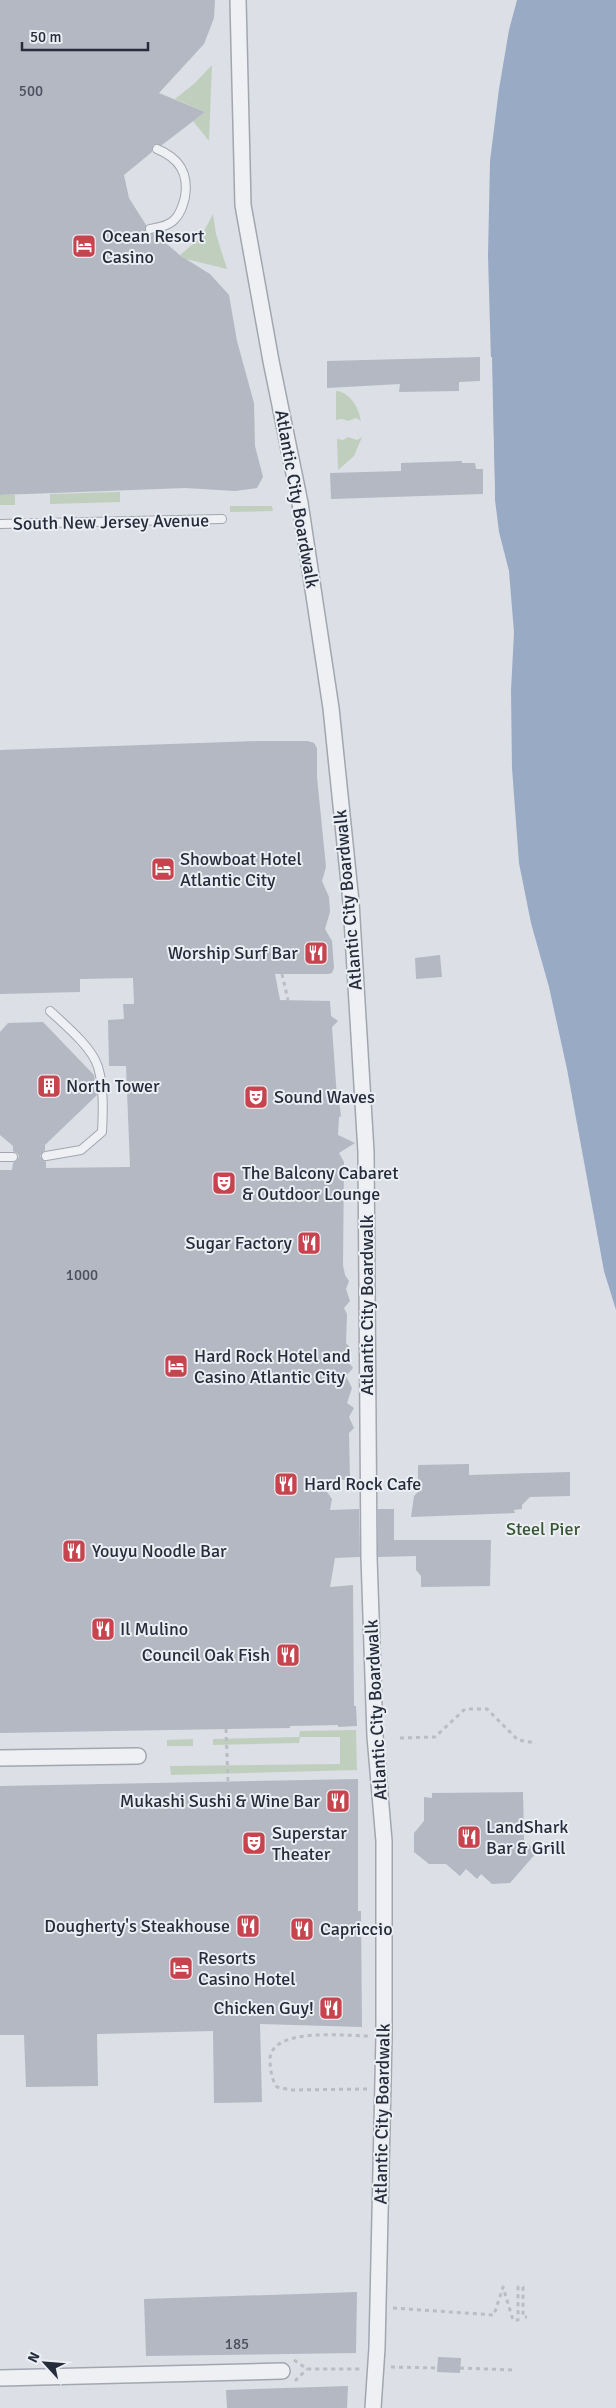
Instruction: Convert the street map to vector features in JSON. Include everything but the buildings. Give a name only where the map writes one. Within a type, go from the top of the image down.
[{"type":"street","name":"Atlantic City Boardwalk","points":[[238,0],[244,205],[271,361],[300,503],[331,708],[351,902],[366,1152],[369,1557],[375,1736],[384,1841],[383,2089],[378,2307],[373,2408]]},
{"type":"street","points":[[0,1758],[138,1756]]},
{"type":"street","points":[[0,2378],[282,2371]]},
{"type":"lane","points":[[150,230],[165,226],[175,219],[181,210],[186,188],[185,175],[178,163],[156,149]]},
{"type":"lane","name":"South New Jersey Avenue","points":[[0,524],[222,519]]},
{"type":"lane","points":[[46,1156],[81,1150],[102,1132],[103,1108],[98,1066],[74,1033],[50,1011]]},
{"type":"lane","points":[[0,1157],[13,1157]]},
{"type":"path","points":[[282,974],[288,1000]]},
{"type":"path","points":[[400,1738],[435,1737],[465,1709],[487,1709],[518,1740],[536,1743]]},
{"type":"path","points":[[226,1729],[228,1781]]},
{"type":"path","points":[[383,2089],[290,2090],[277,2087],[271,2078],[270,2056],[273,2047],[286,2039],[305,2036],[384,2036]]},
{"type":"path","points":[[378,2307],[494,2315],[503,2287],[513,2320],[518,2320],[518,2287],[523,2287],[523,2317],[527,2317]]},
{"type":"path","points":[[376,2369],[437,2368]]},
{"type":"path","points":[[460,2368],[514,2370]]},
{"type":"green space","points":[[212,65],[209,141],[193,121],[205,112],[175,99],[195,83]]},
{"type":"green space","points":[[213,214],[216,234],[227,269],[186,259],[180,255],[201,237]]},
{"type":"green space","points":[[336,391],[346,394],[350,398],[358,411],[361,421],[356,418],[348,421],[336,420]]},
{"type":"green space","points":[[348,437],[357,440],[362,437],[354,456],[338,470],[337,439],[343,440]]},
{"type":"green space","points":[[120,492],[120,502],[50,504],[50,494]]},
{"type":"green space","points":[[0,495],[15,495],[15,505],[0,505]]},
{"type":"green space","points":[[230,506],[272,506],[273,511],[230,512]]},
{"type":"green space","points":[[356,1730],[357,1770],[171,1775],[170,1766],[340,1764],[340,1737],[300,1737],[299,1743],[213,1745],[213,1739],[299,1737],[300,1731]]},
{"type":"green space","points":[[193,1739],[193,1746],[167,1746],[167,1740]]},
{"type":"water","points":[[517,0],[616,0],[616,1310],[604,1271],[567,1069],[549,987],[531,923],[519,863],[512,768],[511,691],[514,632],[509,571],[499,532],[495,500],[488,256],[490,161],[499,89],[509,30]]},
{"type":"pier","points":[[490,357],[492,357],[495,500],[493,500]]},
{"type":"place","name":"Ocean Resort Casino","points":[[84,246]]},
{"type":"place","name":"Showboat Hotel Atlantic City","points":[[163,869]]},
{"type":"place","name":"Worship Surf Bar","points":[[316,953]]},
{"type":"place","name":"North Tower","points":[[49,1086]]},
{"type":"place","name":"Sound Waves","points":[[256,1097]]},
{"type":"place","name":"The Balcony Cabaret & Outdoor Lounge","points":[[224,1183]]},
{"type":"place","name":"Sugar Factory","points":[[309,1243]]},
{"type":"place","name":"Hard Rock Hotel and Casino Atlantic City","points":[[176,1366]]},
{"type":"place","name":"Hard Rock Cafe","points":[[286,1484]]},
{"type":"place","name":"Youyu Noodle Bar","points":[[74,1551]]},
{"type":"place","name":"Il Mulino","points":[[103,1629]]},
{"type":"place","name":"Council Oak Fish","points":[[288,1655]]},
{"type":"place","name":"Mukashi Sushi & Wine Bar","points":[[338,1801]]},
{"type":"place","name":"LandShark Bar & Grill","points":[[469,1837]]},
{"type":"place","name":"Superstar Theater","points":[[254,1843]]},
{"type":"place","name":"Dougherty's Steakhouse","points":[[248,1926]]},
{"type":"place","name":"Capriccio","points":[[302,1929]]},
{"type":"place","name":"Resorts Casino Hotel","points":[[181,1968]]},
{"type":"place","name":"Chicken Guy!","points":[[331,2008]]},
{"type":"park label","name":"Steel Pier","points":[[543,1529]]}]
